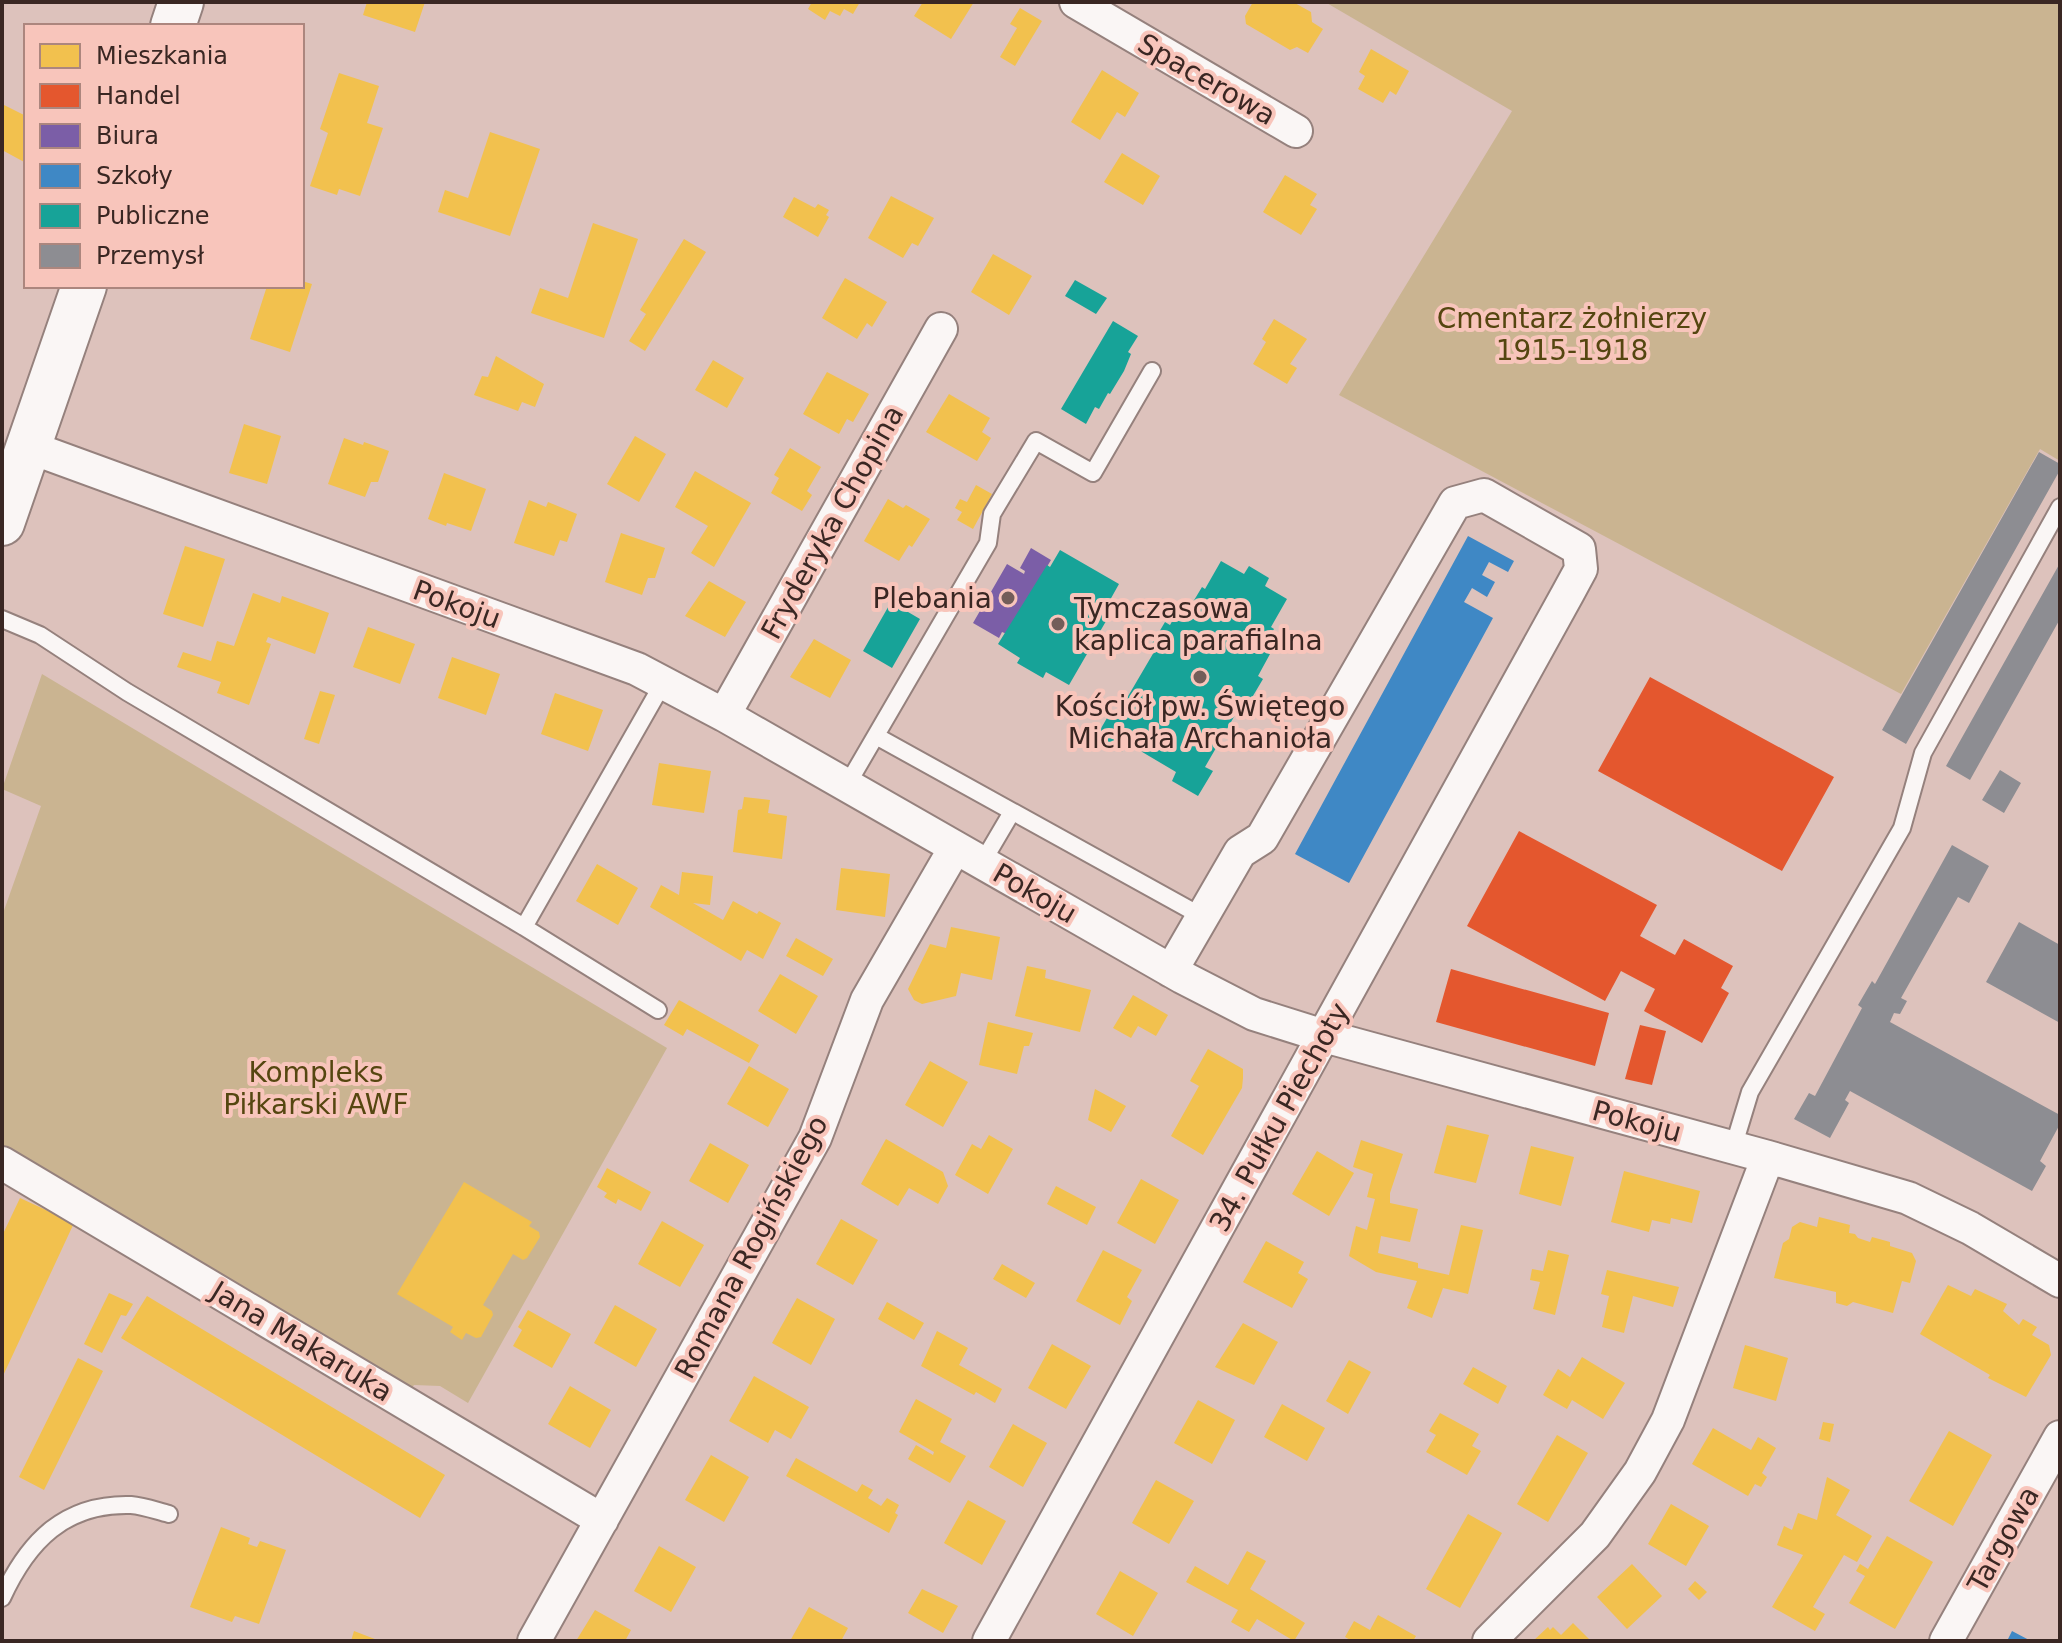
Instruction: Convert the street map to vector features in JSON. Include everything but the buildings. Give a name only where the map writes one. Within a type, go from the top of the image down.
[{"type":"street","points":[[174,24],[181,2]]},
{"type":"street","name":"Spacerowa","points":[[1076,2],[1296,131]]},
{"type":"street","points":[[2,523],[83,288]]},
{"type":"street","name":"Fryderyka Chopina","points":[[724,715],[941,329]]},
{"type":"street","name":"Pokoju","points":[[29,447],[637,669],[662,685],[724,715],[1171,971],[1254,1014],[1908,1198],[1970,1228],[2060,1281]]},
{"type":"street","name":"34. Pułku Piechoty","points":[[989,1641],[1581,569],[1579,549],[1484,495],[1455,503],[1262,838],[1240,852],[1203,917]]},
{"type":"street","name":"Romana Rogińskiego","points":[[534,1641],[815,1138],[867,1000],[968,855]]},
{"type":"street","points":[[1171,971],[1203,917]]},
{"type":"street","points":[[1489,1641],[1595,1535],[1640,1472],[1668,1420],[1768,1157]]},
{"type":"street","name":"Jana Makaruka","points":[[2,1163],[602,1520]]},
{"type":"street","name":"Targowa","points":[[1946,1641],[2060,1437]]},
{"type":"lane","points":[[847,785],[988,543],[992,514],[1036,441],[1093,473],[1152,371]]},
{"type":"lane","points":[[1733,1148],[1750,1092],[1902,828],[1923,753],[2060,507]]},
{"type":"lane","points":[[2,619],[40,635],[127,692],[658,1010]]},
{"type":"lane","points":[[524,927],[662,685]]},
{"type":"lane","points":[[876,736],[1203,917]]},
{"type":"lane","points":[[968,855],[1012,812]]},
{"type":"lane","points":[[2,1598],[15,1570],[36,1541],[65,1519],[98,1507],[134,1505],[169,1514]]},
{"type":"green space","name":"Cmentarz żołnierzy 1915-1918","points":[[1325,2],[2060,2],[2060,461],[2040,449],[1901,694],[1339,395],[1512,111]]},
{"type":"green space","name":"Kompleks Piłkarski AWF","points":[[42,674],[667,1048],[468,1403],[440,1386],[414,1385],[409,1392],[200,1269],[2,1147],[2,916],[41,806],[2,789]]},
{"type":"place","name":"Plebania","points":[[1008,598]]},
{"type":"place","name":"Tymczasowa kaplica parafialna","points":[[1058,624]]},
{"type":"place","name":"Kościół pw. Świętego Michała Archanioła","points":[[1200,677]]}]
